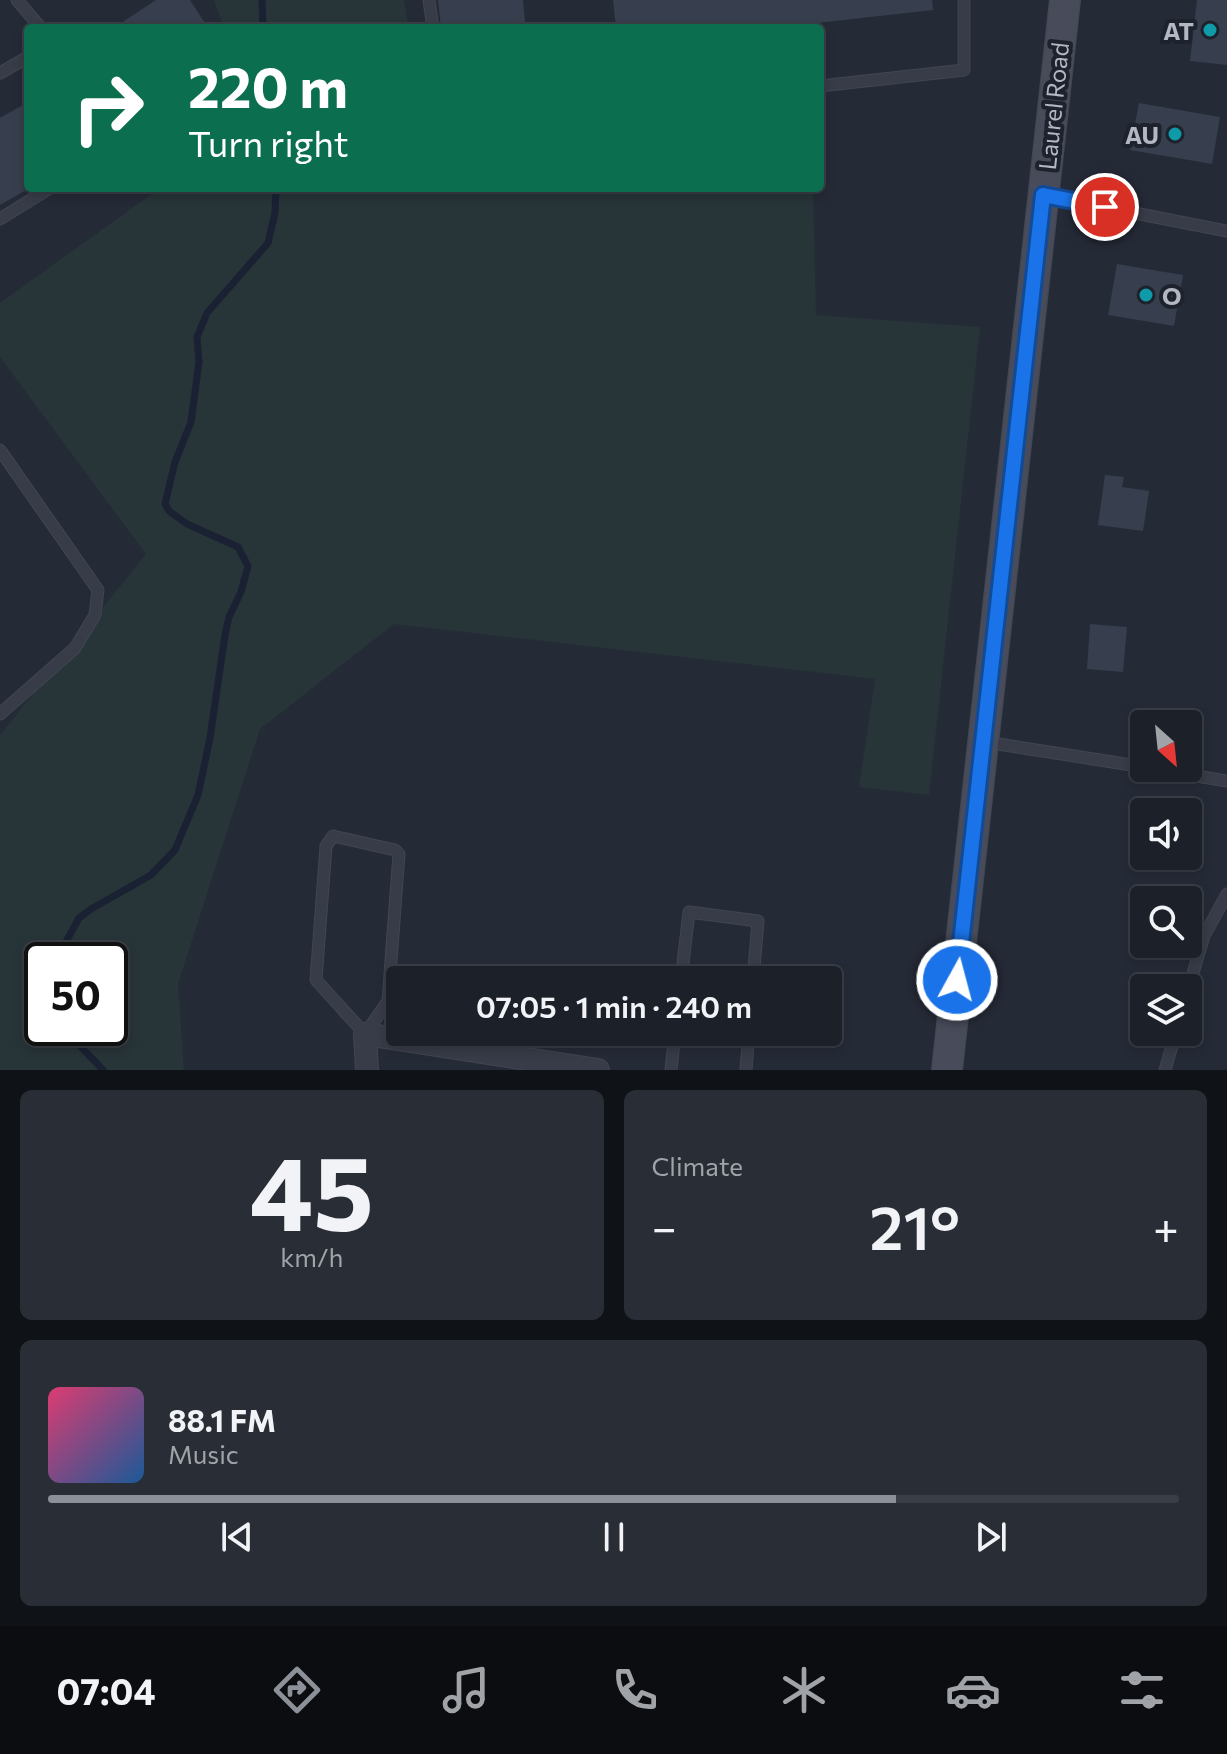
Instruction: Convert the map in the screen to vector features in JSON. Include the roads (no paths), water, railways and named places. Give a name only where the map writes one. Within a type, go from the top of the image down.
[{"type":"main road","name":"Laurel Road","points":[[947,1070],[1065,0]]},
{"type":"street","points":[[367,1070],[365,1034],[598,1070]]},
{"type":"lane","points":[[17,0],[38,24]]},
{"type":"lane","points":[[429,0],[432,24]]},
{"type":"lane","points":[[824,86],[964,70],[964,0]]},
{"type":"lane","points":[[0,73],[24,59]]},
{"type":"lane","points":[[0,219],[44,192]]},
{"type":"lane","points":[[1043,195],[1227,231]]},
{"type":"lane","points":[[0,450],[98,590],[95,615],[75,648],[0,714]]},
{"type":"lane","points":[[985,742],[1130,765]]},
{"type":"lane","points":[[1202,777],[1227,781]]},
{"type":"lane","points":[[333,836],[395,850],[399,854],[388,1001],[365,1034],[316,980],[326,846],[333,836]]},
{"type":"lane","points":[[1193,974],[1204,936],[1227,894]]},
{"type":"lane","points":[[683,966],[689,912],[758,921],[754,966]]},
{"type":"lane","points":[[671,1070],[674,1046]]},
{"type":"lane","points":[[746,1070],[748,1046]]},
{"type":"lane","points":[[1165,1070],[1172,1046]]},
{"type":"waterway","points":[[262,0],[263,24]]},
{"type":"waterway","points":[[66,942],[79,918],[151,875],[175,850],[198,795],[225,635],[248,566],[238,547],[187,524],[169,511],[165,504],[175,462],[191,422],[199,362],[197,337],[207,313],[268,243],[276,192]]},
{"type":"waterway","points":[[80,1046],[103,1070]]},
{"type":"place","name":"AT","points":[[1210,30]]},
{"type":"place","name":"AU","points":[[1175,134]]},
{"type":"place","name":"O","points":[[1146,295]]}]
